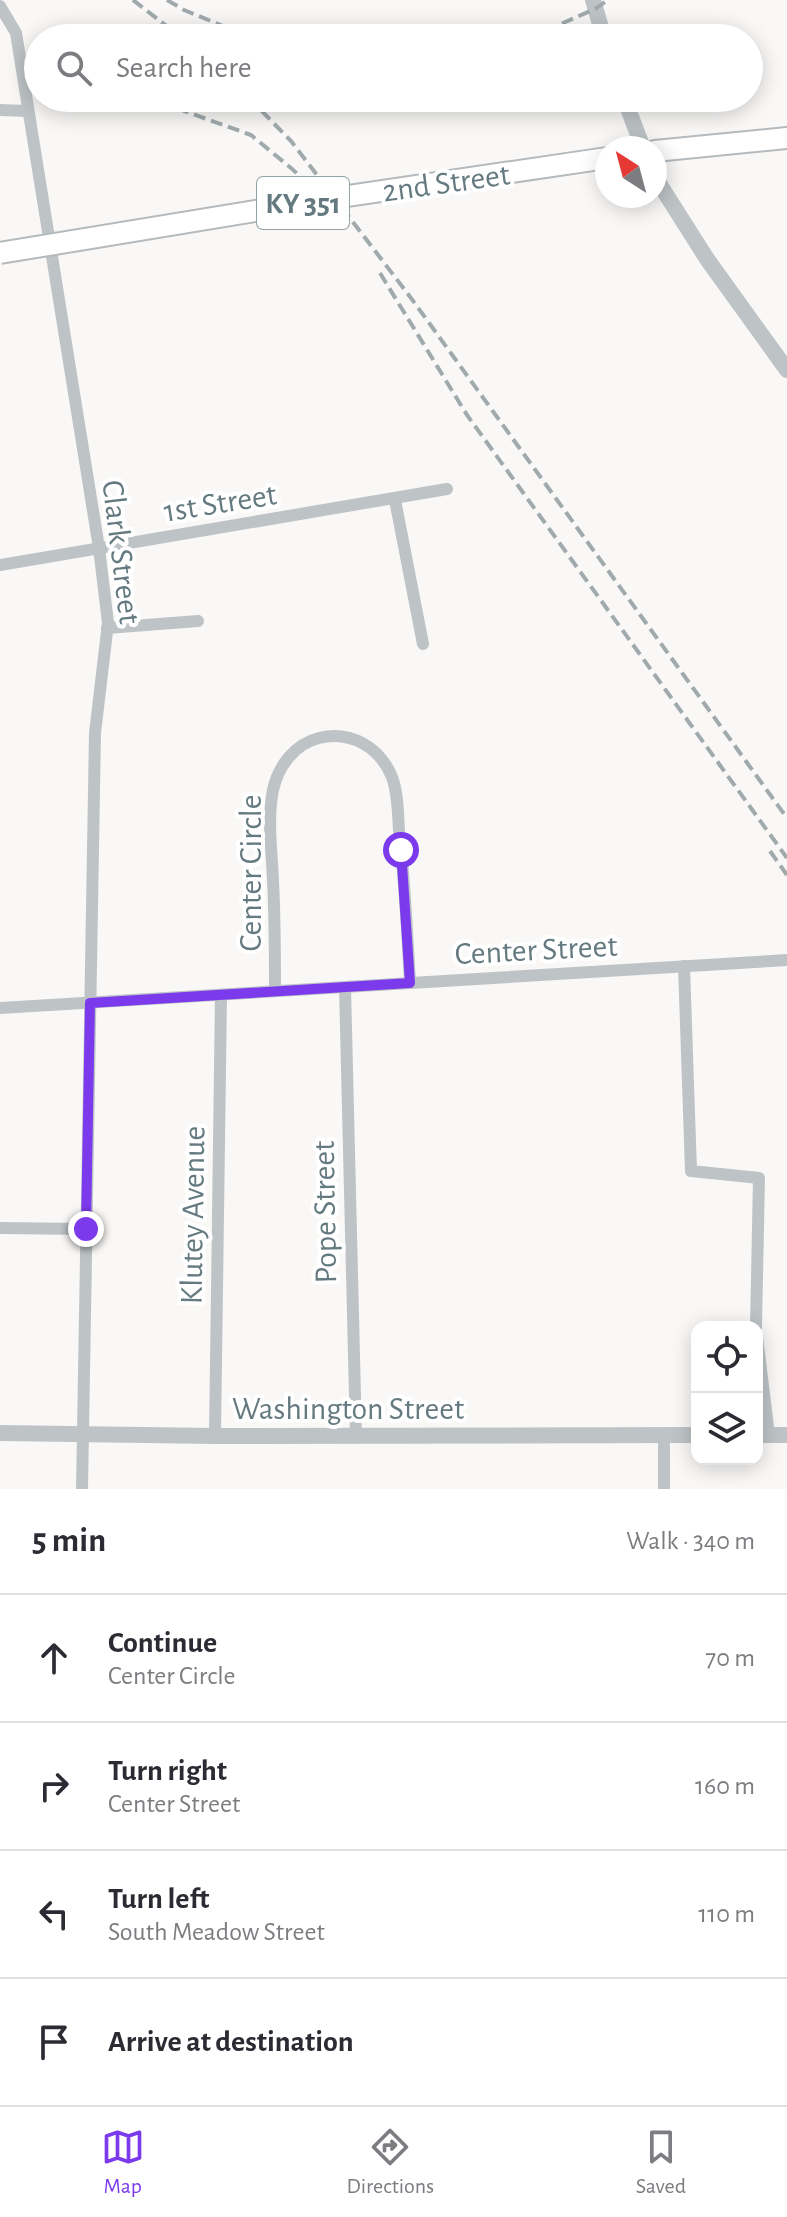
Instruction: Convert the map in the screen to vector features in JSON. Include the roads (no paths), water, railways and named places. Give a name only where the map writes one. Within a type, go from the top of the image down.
[{"type":"main road","points":[[667,150],[787,138]]},
{"type":"main road","name":"2nd Street","points":[[0,253],[595,160]]},
{"type":"street","points":[[593,0],[600,24]]},
{"type":"street","name":"Clark Street","points":[[0,6],[16,33],[24,85]]},
{"type":"street","points":[[0,110],[24,111]]},
{"type":"street","name":"Clark Street","points":[[28,112],[99,548],[107,628],[95,733],[82,1489]]},
{"type":"street","points":[[629,112],[638,136]]},
{"type":"street","points":[[667,196],[707,259],[787,370]]},
{"type":"street","name":"1st Street","points":[[0,565],[447,489]]},
{"type":"street","points":[[395,500],[423,644]]},
{"type":"street","points":[[107,628],[198,621]]},
{"type":"street","name":"Center Circle","points":[[275,991],[271,832],[273,789],[290,756],[309,741],[332,736],[346,736],[370,747],[392,778],[401,850],[410,983]]},
{"type":"street","name":"Center Street","points":[[0,1008],[787,960]]},
{"type":"street","points":[[684,966],[691,1171],[759,1178],[756,1321]]},
{"type":"street","name":"Pope Street","points":[[345,987],[356,1437]]},
{"type":"street","name":"Klutey Avenue","points":[[215,1436],[221,995]]},
{"type":"street","points":[[0,1228],[86,1229]]},
{"type":"street","name":"Washington Street","points":[[0,1433],[356,1437],[691,1435]]},
{"type":"street","points":[[664,1435],[664,1489]]},
{"type":"street","points":[[763,1435],[787,1435]]},
{"type":"railway","points":[[133,0],[164,24]]},
{"type":"railway","points":[[167,0],[218,24]]},
{"type":"railway","points":[[561,24],[608,0]]},
{"type":"railway","points":[[187,112],[251,135],[330,204]]},
{"type":"railway","points":[[263,112],[291,141],[411,298],[787,818]]},
{"type":"railway","points":[[380,273],[467,415],[787,858]]},
{"type":"railway","points":[[770,851],[787,875]]}]
